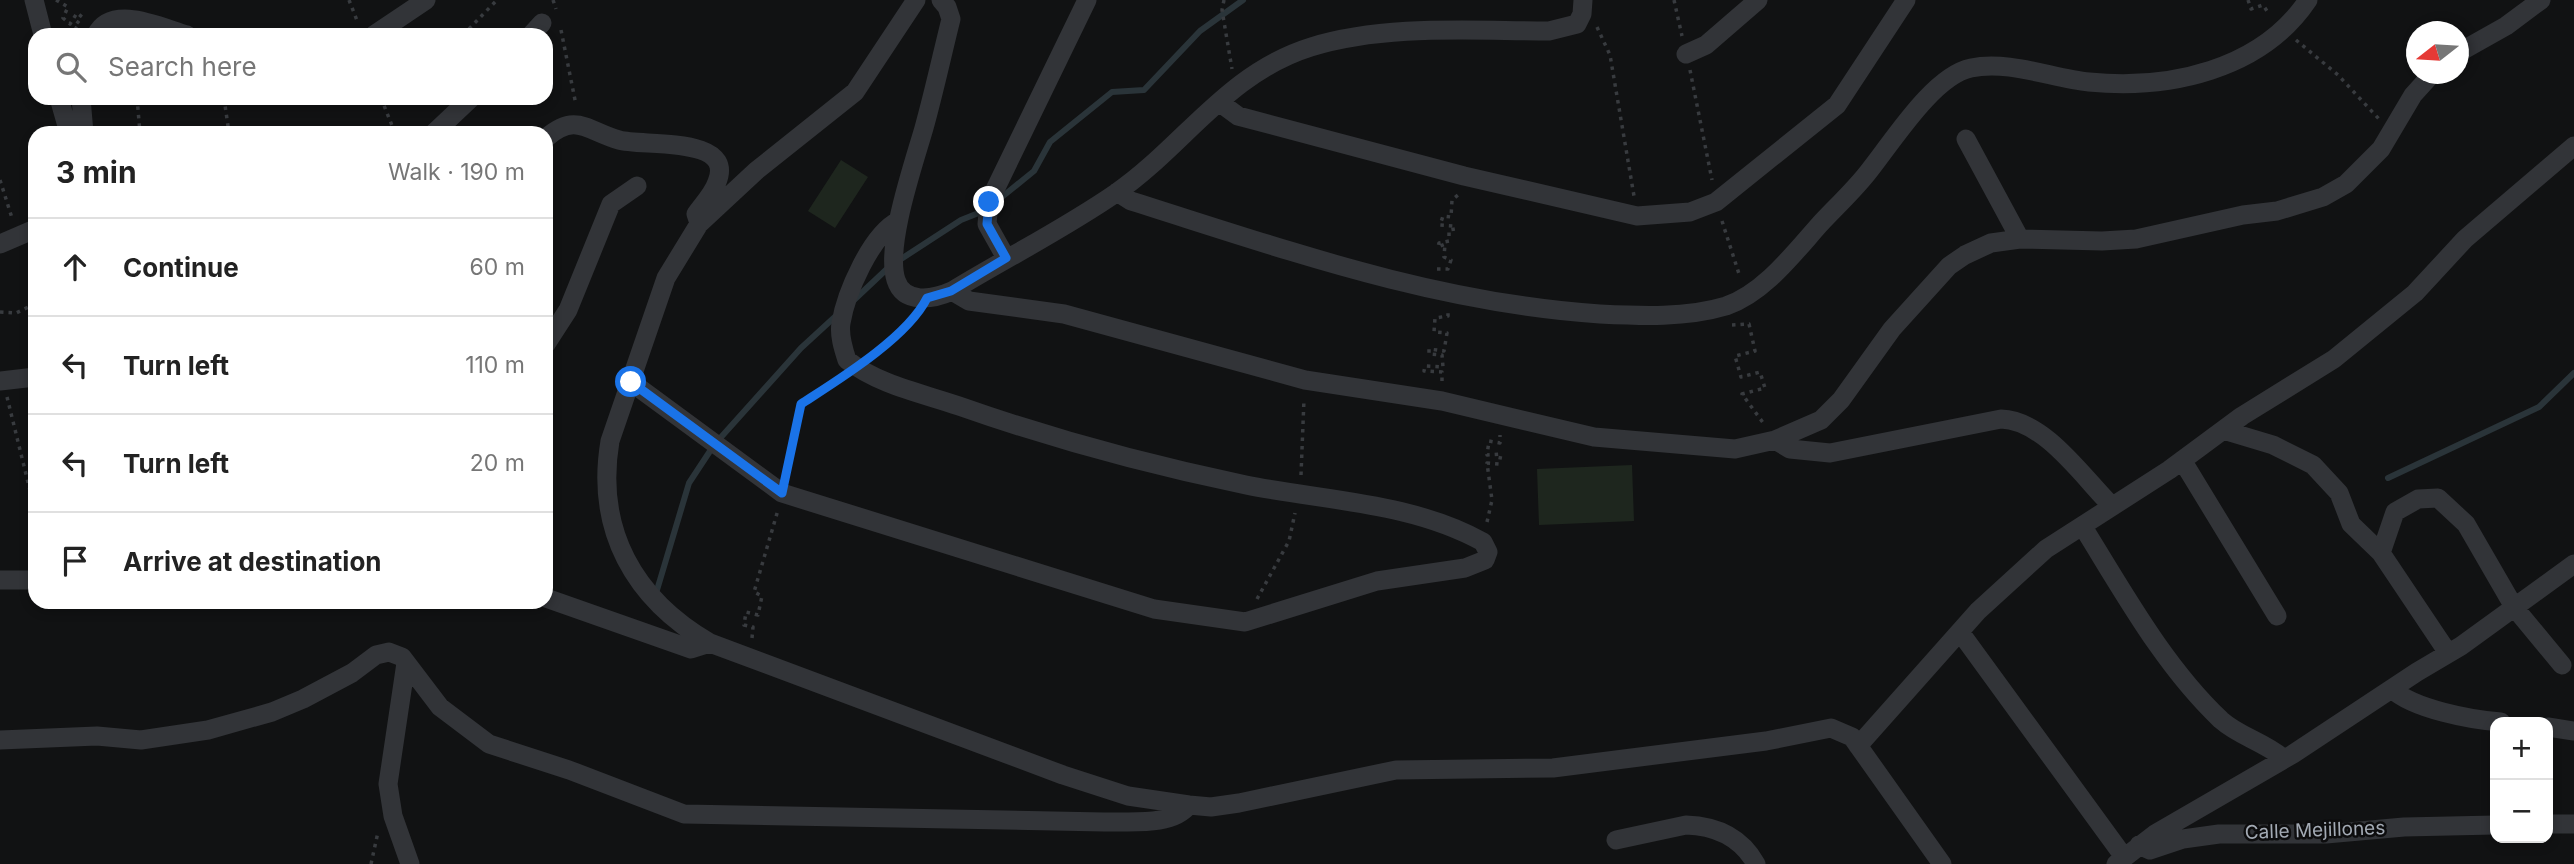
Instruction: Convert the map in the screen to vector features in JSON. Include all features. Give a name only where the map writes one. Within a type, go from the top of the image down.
[{"type":"street","points":[[34,0],[41,28]]},
{"type":"street","points":[[384,28],[426,0]]},
{"type":"street","points":[[916,0],[855,92],[756,171],[699,224],[666,278],[610,441],[605,469],[618,541],[630,569],[653,600],[678,623],[710,643],[1063,775],[1128,796],[1189,805],[1239,803],[1396,770],[1553,768],[1766,741],[1831,728],[1841,730],[1858,746],[1942,864]]},
{"type":"street","points":[[943,0],[951,19],[898,221],[896,281],[904,292],[916,298],[927,298],[951,291],[1117,192],[1219,102],[1277,61],[1340,40],[1454,31],[1549,31],[1577,24],[1583,7]]},
{"type":"street","points":[[1006,258],[987,224],[989,202],[1087,0]]},
{"type":"street","points":[[1686,54],[1706,44],[1758,0]]},
{"type":"street","points":[[1219,102],[1238,116],[1464,176],[1637,216],[1690,212],[1716,202],[1837,105],[1906,0]]},
{"type":"street","points":[[1117,192],[1131,201],[1380,279],[1448,293],[1536,309],[1650,317],[1726,306],[1767,280],[1864,178],[1937,89],[1967,69],[2001,68],[2091,82],[2184,77],[2223,67],[2255,51],[2282,31],[2308,0]]},
{"type":"street","points":[[2469,46],[2506,26],[2540,0]]},
{"type":"street","points":[[90,28],[132,19],[163,28]]},
{"type":"street","points":[[951,291],[969,301],[1064,314],[1305,380],[1442,401],[1594,436],[1735,449],[1776,440],[1821,420],[1841,400],[1892,329],[1948,266],[1991,243],[2020,239],[2136,239],[2243,215],[2277,211],[2323,197],[2346,184],[2381,149],[2413,95],[2423,84]]},
{"type":"street","points":[[61,105],[66,126]]},
{"type":"street","points":[[82,105],[83,126]]},
{"type":"street","points":[[441,126],[464,105]]},
{"type":"street","points":[[553,133],[568,123],[580,124],[627,142],[697,148],[714,156],[718,164],[718,181],[696,214],[699,224]]},
{"type":"street","points":[[1966,139],[2020,239]]},
{"type":"street","points":[[1858,746],[1978,611],[2046,549],[2334,359],[2416,293],[2465,240],[2574,146]]},
{"type":"street","points":[[553,333],[568,310],[611,204],[637,186]]},
{"type":"street","points":[[631,382],[782,493],[1154,609],[1245,622],[1377,581],[1478,565],[1485,560],[1488,552],[1479,539],[1416,516],[1342,499],[1250,486],[1077,443],[880,380],[857,367],[847,360],[840,324],[873,244],[886,228],[898,221]]},
{"type":"street","points":[[1,381],[28,378]]},
{"type":"street","points":[[1776,440],[1790,449],[1830,453],[2001,419],[2015,420],[2047,438],[2111,505]]},
{"type":"street","points":[[2223,430],[2273,444],[2313,465],[2339,493],[2351,524],[2381,553],[2448,653]]},
{"type":"street","points":[[2182,460],[2277,616]]},
{"type":"street","points":[[2381,553],[2395,512],[2418,499],[2438,498],[2466,524],[2514,607],[2562,665]]},
{"type":"street","points":[[2083,527],[2175,669],[2205,704],[2224,723],[2274,750],[2284,759]]},
{"type":"street","points":[[1960,632],[2126,856],[2284,759],[2448,653],[2574,564]]},
{"type":"street","points":[[0,580],[28,580]]},
{"type":"street","points":[[0,592],[28,581]]},
{"type":"street","points":[[553,600],[691,649],[710,643]]},
{"type":"street","points":[[0,740],[97,736],[141,740],[208,730],[261,715],[303,699],[382,652],[396,653],[440,707],[489,744],[569,770],[684,814],[1104,822],[1172,818],[1183,813],[1189,805]]},
{"type":"street","points":[[406,663],[388,784],[393,816],[410,864]]},
{"type":"street","points":[[2392,689],[2402,697],[2446,712],[2490,720]]},
{"type":"street","points":[[2553,728],[2574,731]]},
{"type":"street","points":[[2553,824],[2574,824]]},
{"type":"street","name":"Calle Mejillones","points":[[2126,856],[2183,839],[2219,834],[2326,834],[2404,827],[2490,825]]},
{"type":"street","points":[[1616,840],[1698,826],[1731,836],[1756,864]]},
{"type":"path","points":[[56,0],[68,7],[63,18],[70,24],[77,13],[82,17],[75,28]]},
{"type":"path","points":[[348,0],[359,28]]},
{"type":"path","points":[[470,28],[497,0]]},
{"type":"path","points":[[547,23],[553,0]]},
{"type":"path","points":[[1224,0],[1222,10],[1227,46]]},
{"type":"path","points":[[1674,0],[1716,202],[1746,295]]},
{"type":"path","points":[[2248,0],[2251,9],[2263,5],[2282,31],[2338,75],[2392,131]]},
{"type":"path","points":[[1583,7],[1601,30],[1610,55],[1637,216]]},
{"type":"path","points":[[553,41],[580,124]]},
{"type":"path","points":[[138,105],[139,126]]},
{"type":"path","points":[[225,105],[228,126]]},
{"type":"path","points":[[384,105],[392,126]]},
{"type":"path","points":[[0,180],[18,237]]},
{"type":"path","points":[[750,657],[753,627],[744,625],[746,612],[758,615],[762,596],[754,592],[782,493],[801,404],[857,367],[916,316],[927,298]]},
{"type":"path","points":[[1726,306],[1726,326],[1749,324],[1755,351],[1735,356],[1741,377],[1760,372],[1765,387],[1741,394],[1776,440]]},
{"type":"path","points":[[0,312],[16,313],[28,307]]},
{"type":"path","points":[[1,381],[28,484]]},
{"type":"path","points":[[1479,539],[1490,516],[1492,500],[1487,463],[1499,464],[1501,454],[1487,455],[1489,441],[1500,443],[1500,432],[1489,433],[1492,414]]},
{"type":"shaded area","points":[[841,160],[868,177],[835,228],[808,211]]},
{"type":"shaded area","points":[[1632,465],[1634,521],[1539,525],[1537,469]]},
{"type":"waterway","points":[[997,201],[1034,171],[1050,142],[1112,92],[1144,90],[1200,31],[1243,0]]},
{"type":"waterway","points":[[898,261],[961,220],[986,210]]},
{"type":"waterway","points":[[854,300],[889,267]]},
{"type":"waterway","points":[[657,590],[689,483],[714,445],[801,348],[838,314]]},
{"type":"waterway","points":[[2388,478],[2539,407],[2574,373]]},
{"type":"route","points":[[631,382],[713,445],[782,493],[801,404],[857,367],[916,316],[927,298],[951,291],[1006,258],[989,231],[986,218],[989,202]]}]
